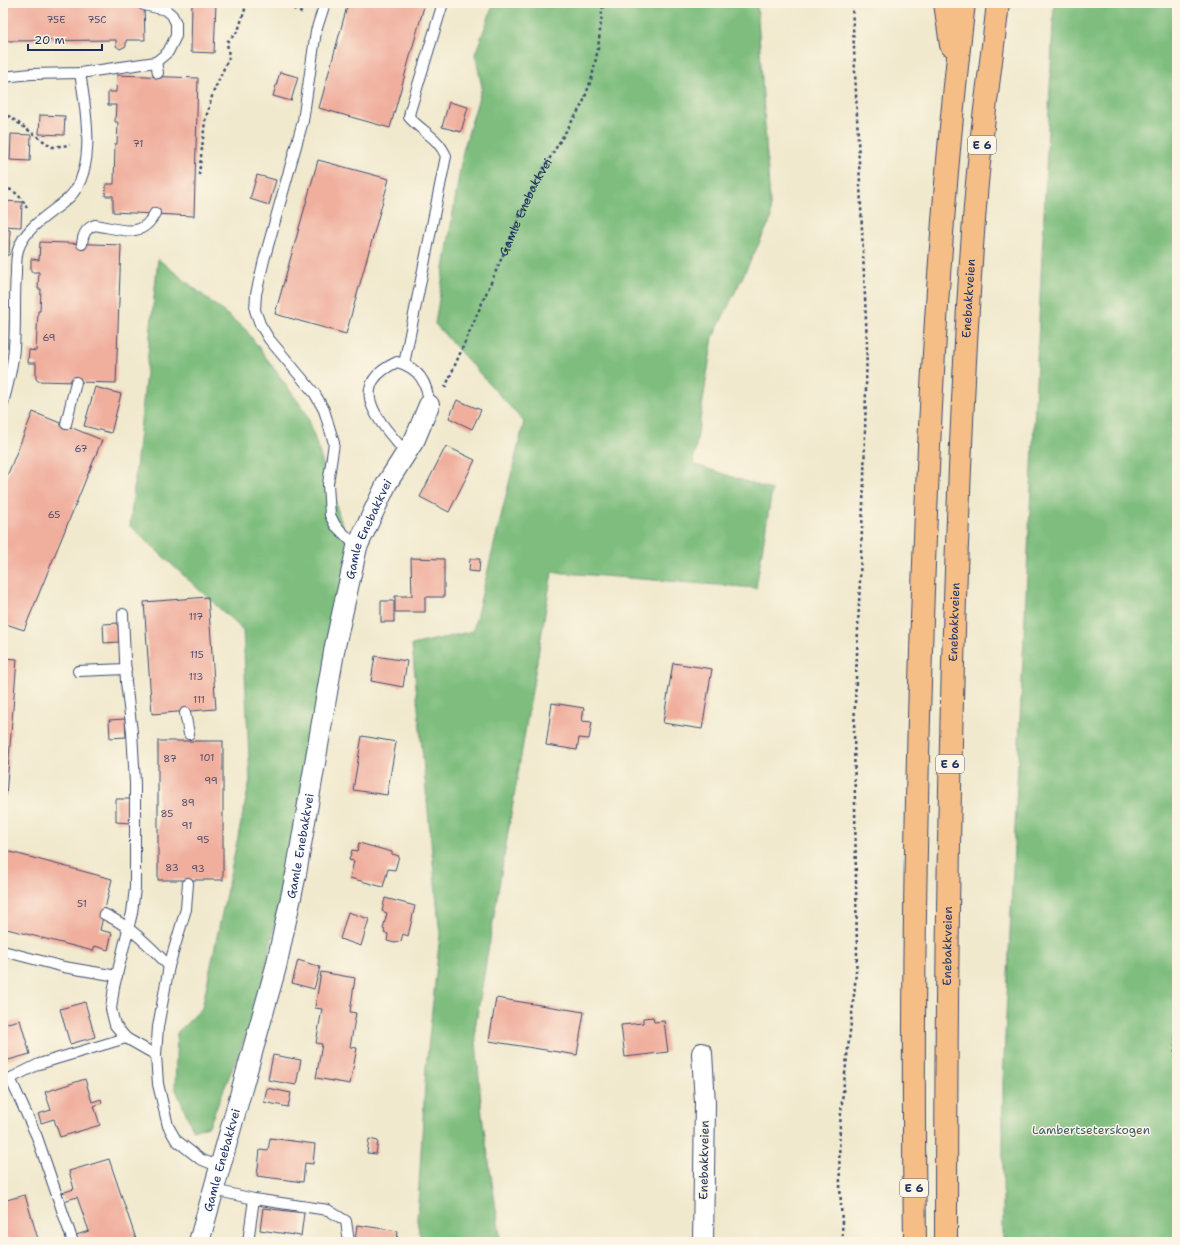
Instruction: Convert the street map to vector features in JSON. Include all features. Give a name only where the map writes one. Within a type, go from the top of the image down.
[{"type":"highway","name":"E 6","points":[[945,3],[955,76]]},
{"type":"highway","name":"E 6","points":[[915,1242],[914,1126],[917,768],[927,476],[938,276],[955,76],[964,3]]},
{"type":"highway","name":"Enebakkveien","points":[[946,1242],[946,1018],[952,702],[959,502],[969,287],[976,193],[998,3]]},
{"type":"street","name":"Gamle Enebakkvei","points":[[199,1242],[276,967],[313,785],[335,646],[357,547],[387,483],[414,439],[429,405]]},
{"type":"street","name":"Enebakkveien","points":[[702,1053],[705,1103],[703,1242]]},
{"type":"lane","points":[[325,3],[316,31],[302,121],[264,260],[256,294],[255,310],[260,324],[269,339],[311,390],[324,410],[334,443],[328,484],[330,515],[335,525],[357,547]]},
{"type":"lane","points":[[404,364],[446,156],[442,147],[434,137],[415,124],[409,117],[443,3]]},
{"type":"lane","points":[[3,77],[31,74],[80,73],[156,62],[168,52],[176,36],[176,23],[172,15],[166,10],[144,5]]},
{"type":"lane","points":[[156,62],[158,73]]},
{"type":"lane","points":[[3,404],[12,367],[18,250],[23,239],[33,228],[76,191],[84,174],[87,142],[86,108],[80,73]]},
{"type":"lane","points":[[82,244],[84,233],[91,226],[95,225],[134,231],[143,229],[150,224],[155,213]]},
{"type":"lane","points":[[406,453],[380,422],[372,408],[369,394],[373,379],[383,368],[397,362],[404,364],[425,382],[429,405]]},
{"type":"lane","points":[[66,424],[76,382]]},
{"type":"lane","points":[[123,614],[135,783],[135,888],[129,929],[117,976],[111,1009],[115,1024],[126,1038],[156,1055]]},
{"type":"lane","points":[[78,671],[126,669]]},
{"type":"lane","points":[[185,713],[189,734]]},
{"type":"lane","points":[[188,883],[186,909],[169,966],[158,1027],[156,1055],[158,1084],[168,1126],[176,1140],[200,1159],[220,1167]]},
{"type":"lane","points":[[104,914],[129,929],[146,942],[169,966]]},
{"type":"lane","points":[[3,951],[64,967],[117,976]]},
{"type":"lane","points":[[73,1242],[37,1137],[7,1080],[38,1064],[126,1038]]},
{"type":"lane","points":[[214,1190],[254,1200],[328,1210],[346,1221],[350,1242]]},
{"type":"lane","points":[[248,1242],[254,1200]]},
{"type":"path","points":[[199,175],[205,121],[213,93],[229,57],[227,42],[238,31],[247,3]]},
{"type":"path","name":"Gamle Enebakkvei","points":[[429,405],[437,402],[451,377],[533,186],[583,103],[592,77],[598,49],[603,3]]},
{"type":"path","points":[[843,1242],[840,1174],[840,1127],[855,994],[857,956],[854,729],[866,412],[867,343],[852,3]]},
{"type":"path","points":[[3,112],[52,147],[87,142]]},
{"type":"path","points":[[3,112],[3,117]]},
{"type":"path","points":[[1177,154],[1174,160],[1177,171]]},
{"type":"path","points":[[3,188],[8,189],[23,200],[33,228]]},
{"type":"path","points":[[1177,1013],[1175,1052],[1177,1073]]},
{"type":"green space","points":[[494,3],[757,3],[771,219],[713,337],[693,464],[772,490],[756,588],[552,572],[475,1028],[482,1116],[501,1242],[421,1242],[417,1220],[426,1067],[440,935],[412,645],[473,631],[524,422],[435,324],[463,151],[482,87],[475,54]]},
{"type":"green space","name":"Lambertseterskogen","points":[[1054,3],[1177,3],[1177,1242],[1003,1242],[1003,1080]]},
{"type":"green space","points":[[158,259],[246,330],[307,414],[350,549],[259,1003],[209,1126],[193,1130],[175,1087],[177,1033],[202,1008],[250,780],[243,630],[130,526]]},
{"type":"building","points":[[3,3],[144,3],[145,40],[126,40],[126,46],[120,49],[116,46],[116,40],[3,41]]},
{"type":"building","points":[[192,3],[216,3],[214,53],[191,52]]},
{"type":"building","points":[[348,3],[425,3],[390,128],[319,108]]},
{"type":"building","points":[[280,72],[298,77],[291,101],[273,96]]},
{"type":"building","points":[[117,75],[198,78],[194,216],[113,212],[113,196],[105,196],[106,184],[114,184],[115,144],[117,144],[118,122],[115,122],[116,105],[108,105],[108,92],[116,92]]},
{"type":"building","points":[[449,102],[468,107],[461,132],[442,127]]},
{"type":"building","points":[[40,115],[65,116],[64,135],[39,134]]},
{"type":"building","points":[[11,134],[31,135],[30,161],[10,160]]},
{"type":"building","points":[[318,160],[389,179],[346,334],[275,314]]},
{"type":"building","points":[[257,175],[276,180],[269,205],[250,199]]},
{"type":"building","points":[[3,201],[22,202],[21,227],[3,226]]},
{"type":"building","points":[[3,229],[10,230],[9,255],[3,255]]},
{"type":"building","points":[[40,242],[121,245],[116,383],[38,381],[36,379],[36,363],[28,363],[29,350],[36,351],[38,311],[40,311],[41,289],[38,289],[39,272],[31,272],[31,259],[39,260]]},
{"type":"building","points":[[3,321],[7,321],[7,347],[3,347]]},
{"type":"building","points":[[95,387],[121,394],[111,433],[84,426]]},
{"type":"building","points":[[457,400],[481,410],[472,429],[449,418]]},
{"type":"building","points":[[33,412],[102,440],[24,630],[3,623],[3,486]]},
{"type":"building","points":[[446,446],[475,460],[449,512],[420,497]]},
{"type":"building","points":[[411,558],[444,559],[444,597],[425,597],[425,612],[395,612],[395,596],[412,596]]},
{"type":"building","points":[[470,559],[480,559],[479,572],[469,571]]},
{"type":"building","points":[[208,597],[216,709],[152,714],[144,602]]},
{"type":"building","points":[[381,601],[394,601],[394,622],[381,622]]},
{"type":"building","points":[[118,623],[119,642],[104,643],[103,624]]},
{"type":"building","points":[[375,656],[407,661],[403,687],[371,681]]},
{"type":"building","points":[[3,658],[17,659],[6,796],[3,796]]},
{"type":"building","points":[[673,663],[712,669],[702,729],[663,723]]},
{"type":"building","points":[[552,703],[584,708],[582,721],[592,722],[589,739],[579,738],[577,750],[546,745]]},
{"type":"building","points":[[125,719],[126,737],[110,738],[109,720]]},
{"type":"building","points":[[362,736],[396,742],[387,795],[353,790]]},
{"type":"building","points":[[158,741],[223,741],[223,880],[158,880]]},
{"type":"building","points":[[116,799],[131,799],[131,823],[116,822]]},
{"type":"building","points":[[359,843],[392,852],[392,854],[399,856],[395,870],[388,869],[383,887],[350,878],[354,861],[349,860],[352,850],[357,851]]},
{"type":"building","points":[[3,850],[112,879],[100,930],[112,933],[108,950],[95,946],[93,951],[3,928]]},
{"type":"building","points":[[385,898],[415,906],[408,936],[403,934],[401,941],[395,943],[387,941],[388,934],[384,933],[385,930],[383,929],[387,913],[382,911]]},
{"type":"building","points":[[348,912],[369,919],[361,946],[340,939]]},
{"type":"building","points":[[298,960],[320,967],[314,989],[292,983]]},
{"type":"building","points":[[321,972],[355,978],[350,1012],[356,1013],[350,1047],[357,1048],[350,1084],[316,1078],[322,1044],[316,1043],[322,1009],[315,1008]]},
{"type":"building","points":[[496,998],[584,1012],[577,1055],[489,1041]]},
{"type":"building","points":[[85,1002],[95,1037],[70,1044],[60,1009]]},
{"type":"building","points":[[653,1017],[654,1022],[664,1021],[668,1052],[625,1057],[621,1025],[643,1023],[643,1018]]},
{"type":"building","points":[[20,1020],[30,1054],[5,1061],[3,1053],[3,1024]]},
{"type":"building","points":[[273,1055],[301,1060],[296,1085],[268,1080]]},
{"type":"building","points":[[85,1079],[92,1102],[101,1099],[102,1103],[94,1106],[100,1125],[60,1137],[54,1119],[41,1123],[38,1114],[51,1110],[45,1092]]},
{"type":"building","points":[[267,1088],[291,1093],[288,1107],[264,1102]]},
{"type":"building","points":[[270,1138],[315,1144],[313,1164],[305,1163],[303,1182],[257,1176],[260,1150],[268,1151]]},
{"type":"building","points":[[369,1139],[378,1141],[376,1154],[367,1153]]},
{"type":"building","points":[[109,1159],[137,1242],[93,1242],[92,1239],[79,1242],[76,1235],[89,1231],[77,1197],[64,1201],[62,1193],[74,1189],[69,1171]]},
{"type":"building","points":[[25,1195],[38,1239],[40,1238],[41,1242],[3,1242],[3,1201]]},
{"type":"building","points":[[263,1208],[304,1213],[301,1236],[260,1230]]},
{"type":"building","points":[[357,1225],[398,1231],[397,1242],[355,1242]]}]
